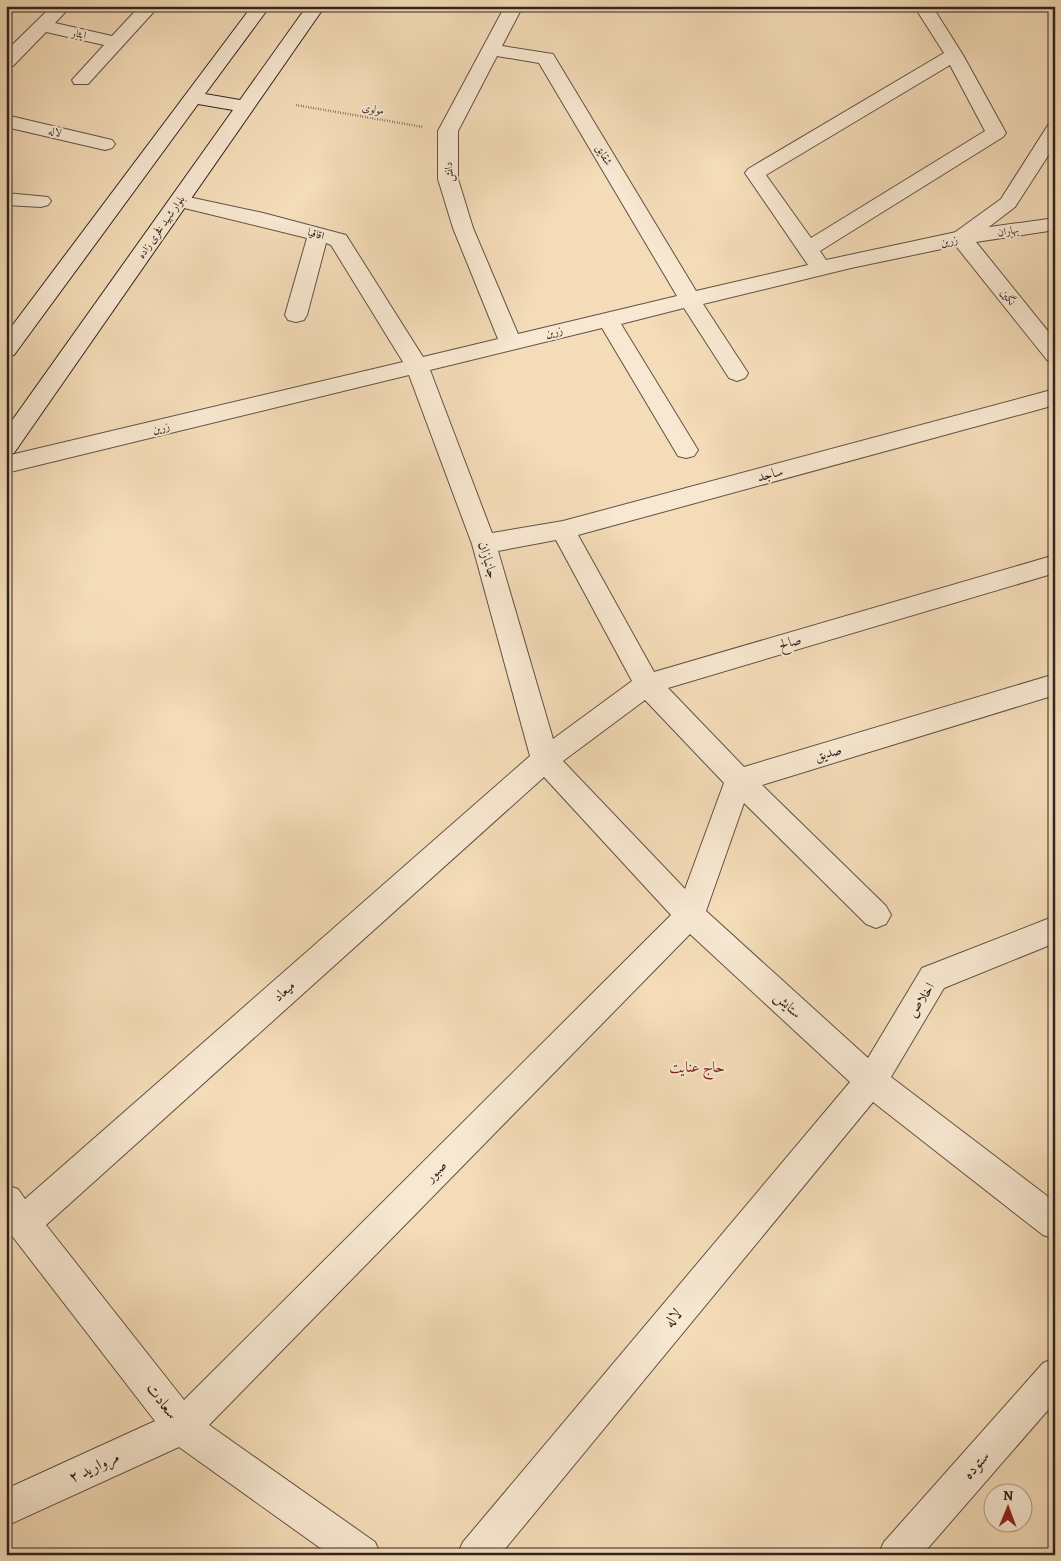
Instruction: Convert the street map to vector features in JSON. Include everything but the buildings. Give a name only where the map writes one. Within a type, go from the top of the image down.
[{"type":"street","points":[[6,62],[62,6]]},
{"type":"street","points":[[81,80],[150,6]]},
{"type":"street","points":[[6,350],[261,6]]},
{"type":"street","name":"بلوار شهید فخری زاده","points":[[6,447],[316,6]]},
{"type":"street","name":"دانش","points":[[511,343],[463,228],[448,179],[448,131],[493,50],[514,6]]},
{"type":"street","points":[[808,249],[996,133],[954,55],[923,6]]},
{"type":"street","name":"ایثار","points":[[42,26],[116,42]]},
{"type":"street","name":"شقایق","points":[[493,50],[546,58],[690,300]]},
{"type":"street","points":[[821,268],[755,173],[954,55]]},
{"type":"street","points":[[193,98],[246,107]]},
{"type":"street","name":"لاله","points":[[6,121],[105,144]]},
{"type":"street","name":"زرین","points":[[6,465],[821,268],[961,238],[1008,203],[1055,129]]},
{"type":"street","points":[[6,199],[41,201]]},
{"type":"street","name":"اقاقیا","points":[[179,201],[264,219],[339,240],[417,366]]},
{"type":"street","name":"بهاران","points":[[961,238],[1055,224]]},
{"type":"street","points":[[296,315],[318,234]]},
{"type":"street","name":"نگین","points":[[961,238],[1055,355]]},
{"type":"street","points":[[690,300],[737,373]]},
{"type":"street","points":[[608,320],[686,450]]},
{"type":"street","name":"جانبازان","points":[[417,366],[484,544],[545,760]]},
{"type":"street","name":"ساجد","points":[[484,544],[564,530],[1055,396]]},
{"type":"street","points":[[564,530],[648,684],[739,780],[876,915]]},
{"type":"street","name":"صالح","points":[[545,760],[648,684],[1055,564]]},
{"type":"street","name":"صدیق","points":[[739,780],[1055,684]]},
{"type":"street","name":"ستایش","points":[[545,760],[690,916],[871,1081],[1055,1223]]},
{"type":"street","name":"میعاد","points":[[15,1212],[545,760]]},
{"type":"street","points":[[690,916],[739,780]]},
{"type":"street","name":"صبور","points":[[182,1427],[690,916]]},
{"type":"street","name":"اخلاص","points":[[871,1081],[933,978],[1055,929]]},
{"type":"street","name":"لاله","points":[[476,1555],[871,1081]]},
{"type":"street","name":"سعادت","points":[[15,1212],[182,1427],[362,1555]]},
{"type":"street","name":"ستوده","points":[[897,1555],[1055,1375]]},
{"type":"street","name":"مروارید ۲","points":[[6,1508],[182,1427]]},
{"type":"path","name":"مولوی","points":[[296,105],[448,131]]},
{"type":"district","name":"حاج عنایت","points":[[697,1067]]}]
